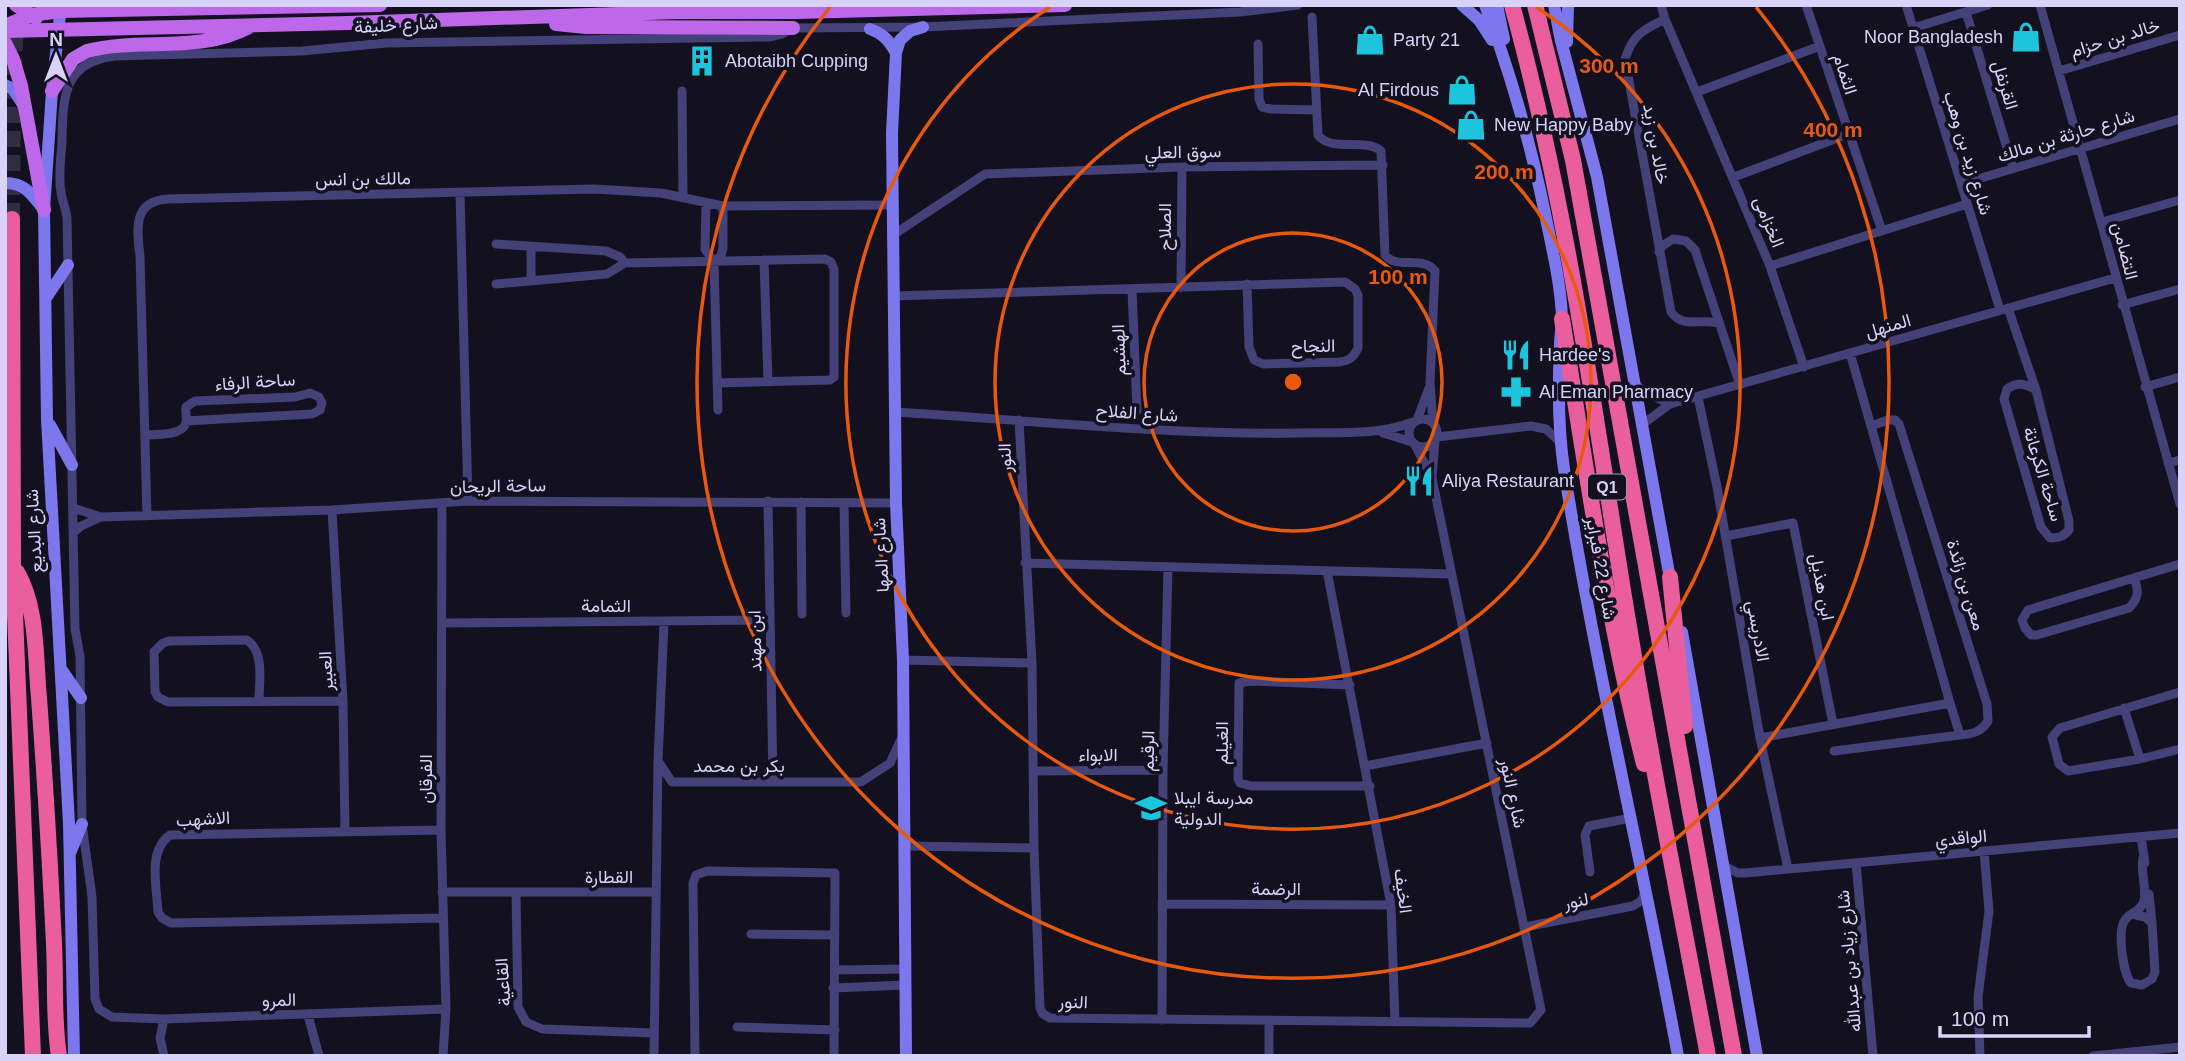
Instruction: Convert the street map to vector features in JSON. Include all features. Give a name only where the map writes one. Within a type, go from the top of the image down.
[{"type":"highway","name":"شارع 22 فبراير","points":[[1512,5],[1551,170],[1596,411],[1618,561],[1707,1056]]},
{"type":"highway","name":"Q1","points":[[1535,5],[1573,160],[1734,1056]]},
{"type":"highway","name":"شارع البديع","points":[[12,219],[13,565],[33,1056]]},
{"type":"highway","points":[[1562,319],[1590,504],[1615,638],[1646,771],[1662,805]]},
{"type":"highway","points":[[13,565],[23,582],[34,634],[48,815],[56,977],[54,1008],[59,1056]]},
{"type":"highway","points":[[1670,577],[1686,743],[1686,788]]},
{"type":"main road","points":[[16,5],[59,30]]},
{"type":"main road","points":[[5,28],[31,15],[61,8],[380,5]]},
{"type":"main road","name":"شارع خليفة","points":[[5,28],[59,30],[513,19],[678,12],[809,12],[1065,5]]},
{"type":"main road","points":[[1462,5],[1479,20],[1488,33],[1501,55],[1511,81]]},
{"type":"main road","name":"شارع 22 فبراير","points":[[1485,5],[1511,81],[1544,205],[1556,266],[1562,319],[1559,374],[1562,444],[1584,589],[1653,917],[1678,1056]]},
{"type":"main road","points":[[1497,5],[1505,59]]},
{"type":"main road","points":[[1542,5],[1561,41]]},
{"type":"main road","points":[[1554,5],[1597,177],[1670,577],[1681,624],[1757,1056]]},
{"type":"main road","points":[[1568,5],[1568,63]]},
{"type":"main road","name":"شارع البديع","points":[[61,8],[44,210],[45,298],[47,419],[70,854],[74,1056]]},
{"type":"main road","points":[[513,19],[586,27],[793,28]]},
{"type":"main road","points":[[52,91],[73,59],[87,51],[209,41],[253,24]]},
{"type":"main road","points":[[896,53],[900,40],[910,31],[923,27]]},
{"type":"main road","points":[[870,29],[890,42],[896,53]]},
{"type":"main road","points":[[5,43],[17,71],[44,210]]},
{"type":"main road","name":"شارع المها","points":[[896,53],[892,133],[893,235],[896,503],[903,660],[906,1056]]},
{"type":"main road","points":[[5,85],[13,89],[22,100],[26,113]]},
{"type":"main road","points":[[5,183],[26,187],[44,210]]},
{"type":"main road","points":[[45,298],[68,265]]},
{"type":"main road","points":[[47,419],[72,465]]},
{"type":"main road","points":[[61,669],[81,698]]},
{"type":"main road","points":[[70,854],[82,824]]},
{"type":"street","name":"شارع خليفة","points":[[68,265],[67,214],[60,183],[63,106],[68,85],[83,66],[106,57],[302,51],[386,43],[769,37],[793,28],[923,27],[1240,12],[1298,5]]},
{"type":"street","name":"الخزامى","points":[[1661,5],[1770,266],[1804,367]]},
{"type":"street","name":"الثمام","points":[[1806,5],[1881,231]]},
{"type":"street","name":"شارع زيد بن وهب","points":[[1906,5],[1961,184],[2004,309]]},
{"type":"street","points":[[1913,28],[1988,5]]},
{"type":"street","name":"التضامن","points":[[2040,5],[2180,504]]},
{"type":"street","name":"القرنفل","points":[[1966,12],[2013,168]]},
{"type":"street","points":[[1312,17],[1318,135],[1328,142],[1375,147],[1381,151],[1385,256],[1393,261],[1427,264],[1435,271],[1430,383],[1436,439]]},
{"type":"street","name":"خالد بن زيد","points":[[1665,19],[1637,34],[1630,43],[1625,59],[1669,306],[1675,317],[1686,323],[1706,320],[1718,323]]},
{"type":"street","name":"خالد بن حزام","points":[[2059,71],[2180,35]]},
{"type":"street","points":[[1258,44],[1259,99],[1262,107],[1271,110],[1316,110]]},
{"type":"street","points":[[1697,92],[1820,46]]},
{"type":"street","points":[[682,91],[683,196]]},
{"type":"street","name":"شارع حارثة بن مالك","points":[[1961,184],[2180,119]]},
{"type":"street","points":[[1734,177],[1848,134]]},
{"type":"street","name":"سوق العلي","points":[[893,235],[985,174],[1182,167],[1383,165]]},
{"type":"street","name":"الصلاح","points":[[1181,288],[1182,167]]},
{"type":"street","name":"مالك بن انس","points":[[147,516],[137,230],[139,216],[148,205],[168,199],[594,189],[683,196],[723,206],[893,205]]},
{"type":"street","points":[[460,193],[468,501]]},
{"type":"street","points":[[2102,222],[2180,200]]},
{"type":"street","points":[[706,203],[705,249],[713,262],[718,410]]},
{"type":"street","points":[[1770,266],[1968,204]]},
{"type":"street","points":[[713,262],[721,256],[723,248],[723,206]]},
{"type":"street","points":[[1659,252],[1662,246],[1673,239],[1680,239],[1691,245],[1740,385]]},
{"type":"street","points":[[496,244],[606,251],[625,262]]},
{"type":"street","points":[[531,248],[531,281]]},
{"type":"street","points":[[496,284],[607,274],[625,262],[825,259],[831,262],[834,269],[834,377],[830,380],[717,383]]},
{"type":"street","points":[[764,260],[768,382]]},
{"type":"street","points":[[68,265],[75,629],[80,656],[82,824]]},
{"type":"street","name":"المنهل","points":[[1643,424],[1670,404],[2115,278]]},
{"type":"street","name":"النجاح","points":[[894,296],[1181,288],[1247,284],[1339,282],[1351,284],[1357,295],[1356,354],[1351,359],[1339,362],[1263,363],[1254,360],[1249,347],[1247,284]]},
{"type":"street","name":"الهشيم","points":[[1132,289],[1136,411]]},
{"type":"street","points":[[2122,305],[2180,289]]},
{"type":"street","name":"ساحة الكرعانة","points":[[2004,309],[2036,390],[2069,521],[2069,530],[2057,538],[2050,538],[2041,527],[2004,399],[2007,389],[2017,384],[2024,362]]},
{"type":"street","points":[[1834,751],[1960,735],[1850,353]]},
{"type":"street","points":[[2145,387],[2180,376]]},
{"type":"street","points":[[1430,383],[1408,432],[1413,444],[1423,447],[1436,439],[1531,426],[1546,429],[1562,444]]},
{"type":"street","points":[[1636,384],[1670,404]]},
{"type":"street","points":[[2017,384],[2036,390]]},
{"type":"street","name":"ساحة الرفاء","points":[[145,435],[175,432],[185,427],[186,407],[195,401],[295,397],[310,393],[319,397],[322,403],[320,410],[312,414],[186,421]]},
{"type":"street","name":"الادريسي","points":[[1698,397],[1726,536],[1760,738],[1788,869]]},
{"type":"street","name":"شارع الفلاح","points":[[895,412],[1195,432],[1377,432],[1415,421]]},
{"type":"street","name":"النور","points":[[1019,419],[1032,663],[1034,848],[1040,1008],[1043,1014],[1050,1018],[1269,1022],[1530,1023],[1536,1018]]},
{"type":"street","points":[[1415,421],[1426,419],[1433,423]]},
{"type":"street","name":"معن بن زائدة","points":[[1871,426],[1888,420],[1895,420],[1899,424],[1987,704],[1989,716],[1985,726],[1979,732],[1960,735]]},
{"type":"street","name":"شارع الفلاح","points":[[1377,432],[1413,444]]},
{"type":"street","name":"شارع النور","points":[[1436,439],[1432,478],[1541,1010],[1536,1018]]},
{"type":"street","name":"شارع النور","points":[[1413,444],[1432,478]]},
{"type":"street","points":[[2168,463],[2180,460]]},
{"type":"street","name":"ساحة الريحان","points":[[73,508],[101,517],[332,510],[468,501],[896,503]]},
{"type":"street","name":"ابن مهند","points":[[768,501],[773,781]]},
{"type":"street","points":[[801,502],[802,614]]},
{"type":"street","name":"الفرقان","points":[[442,503],[441,830],[446,1009],[443,1056]]},
{"type":"street","points":[[844,503],[846,613]]},
{"type":"street","name":"العبير","points":[[332,510],[343,701],[345,830]]},
{"type":"street","name":"ساحة الريحان","points":[[73,533],[81,526],[101,517]]},
{"type":"street","name":"ابن هذيل","points":[[1726,536],[1793,523],[1833,724]]},
{"type":"street","points":[[1026,563],[1451,574]]},
{"type":"street","points":[[2134,578],[2138,591],[2136,601],[2129,608],[2036,635],[2031,635],[2025,628],[2022,620],[2028,610],[2180,564]]},
{"type":"street","name":"الرقيم","points":[[1162,1020],[1163,771],[1168,567]]},
{"type":"street","name":"الخيف","points":[[1327,571],[1391,905],[1395,1022]]},
{"type":"street","name":"الثمامة","points":[[442,623],[770,620]]},
{"type":"street","points":[[656,892],[664,622]]},
{"type":"street","points":[[259,701],[259,655],[257,649],[247,640],[169,641],[158,646],[154,652],[154,686],[162,700],[173,702],[343,701]]},
{"type":"street","points":[[903,660],[1032,663]]},
{"type":"street","name":"الغيلم","points":[[1350,685],[1251,681],[1239,683],[1237,779],[1240,783],[1251,786],[1370,786]]},
{"type":"street","points":[[2180,692],[2056,730],[2052,737],[2059,764],[2065,770],[2072,771],[2180,749]]},
{"type":"street","points":[[1760,738],[1950,704]]},
{"type":"street","points":[[2124,708],[2140,759]]},
{"type":"street","name":"بكر بن محمد","points":[[658,761],[672,782],[862,782],[890,763],[904,732]]},
{"type":"street","points":[[1365,766],[1487,743]]},
{"type":"street","name":"الابواء","points":[[1033,771],[1163,771]]},
{"type":"street","points":[[1590,872],[1585,835],[1589,826],[1631,818]]},
{"type":"street","name":"المرو","points":[[82,824],[92,897],[95,999],[99,1009],[112,1017],[308,1015],[446,1009]]},
{"type":"street","name":"الاشهب","points":[[441,830],[170,835],[163,839],[155,858],[158,912],[162,918],[176,923],[443,918]]},
{"type":"street","name":"الواقدي","points":[[1724,866],[1738,873],[1745,873],[2180,833]]},
{"type":"street","points":[[2141,837],[2147,869],[2155,972],[2150,982],[2138,985],[2129,980],[2125,970],[2122,927],[2125,919],[2140,909],[2144,902],[2141,870],[2143,858]]},
{"type":"street","points":[[905,846],[1034,848]]},
{"type":"street","points":[[1980,1056],[1978,997],[1989,923],[1984,851]]},
{"type":"street","name":"شارع زياد بن عبدالله","points":[[1856,863],[1873,1056]]},
{"type":"street","points":[[695,1056],[692,883],[696,875],[707,871],[835,873],[834,1056]]},
{"type":"street","points":[[1729,893],[1732,885],[1745,873]]},
{"type":"street","points":[[1633,906],[1641,901],[1647,888]]},
{"type":"street","name":"القطارة","points":[[442,892],[656,892],[654,1056]]},
{"type":"street","name":"القاعية","points":[[516,893],[518,1007],[526,1022],[542,1030],[654,1033]]},
{"type":"street","name":"الرضمة","points":[[1162,904],[1391,905]]},
{"type":"street","points":[[1633,906],[1653,917]]},
{"type":"street","name":"لنور","points":[[1525,927],[1633,906]]},
{"type":"street","points":[[2132,914],[2145,917],[2152,923]]},
{"type":"street","points":[[751,934],[835,934]]},
{"type":"street","points":[[835,970],[906,969]]},
{"type":"street","points":[[833,988],[906,985]]},
{"type":"street","points":[[308,1015],[319,1056]]},
{"type":"street","points":[[164,1018],[160,1038],[164,1056]]},
{"type":"street","points":[[1269,1022],[1269,1056]]},
{"type":"street","points":[[737,1027],[835,1030]]},
{"type":"street","points":[[2093,1056],[2180,1047]]},
{"type":"tunnel","points":[[12,219],[16,18]]},
{"type":"place","name":"Noor Bangladesh","points":[[2026,37]]},
{"type":"place","name":"Party 21","points":[[1370,40]]},
{"type":"place","name":"Abotaibh Cupping","points":[[702,61]]},
{"type":"place","name":"Al Firdous","points":[[1462,90]]},
{"type":"place","name":"New Happy Baby","points":[[1471,125]]},
{"type":"place","name":"Hardee's","points":[[1516,355]]},
{"type":"place","name":"Al Eman Pharmacy","points":[[1516,392]]},
{"type":"place","name":"Aliya Restaurant","points":[[1419,481]]},
{"type":"place","name":"مدرسة ايبلا الدولية","points":[[1151,808]]}]
